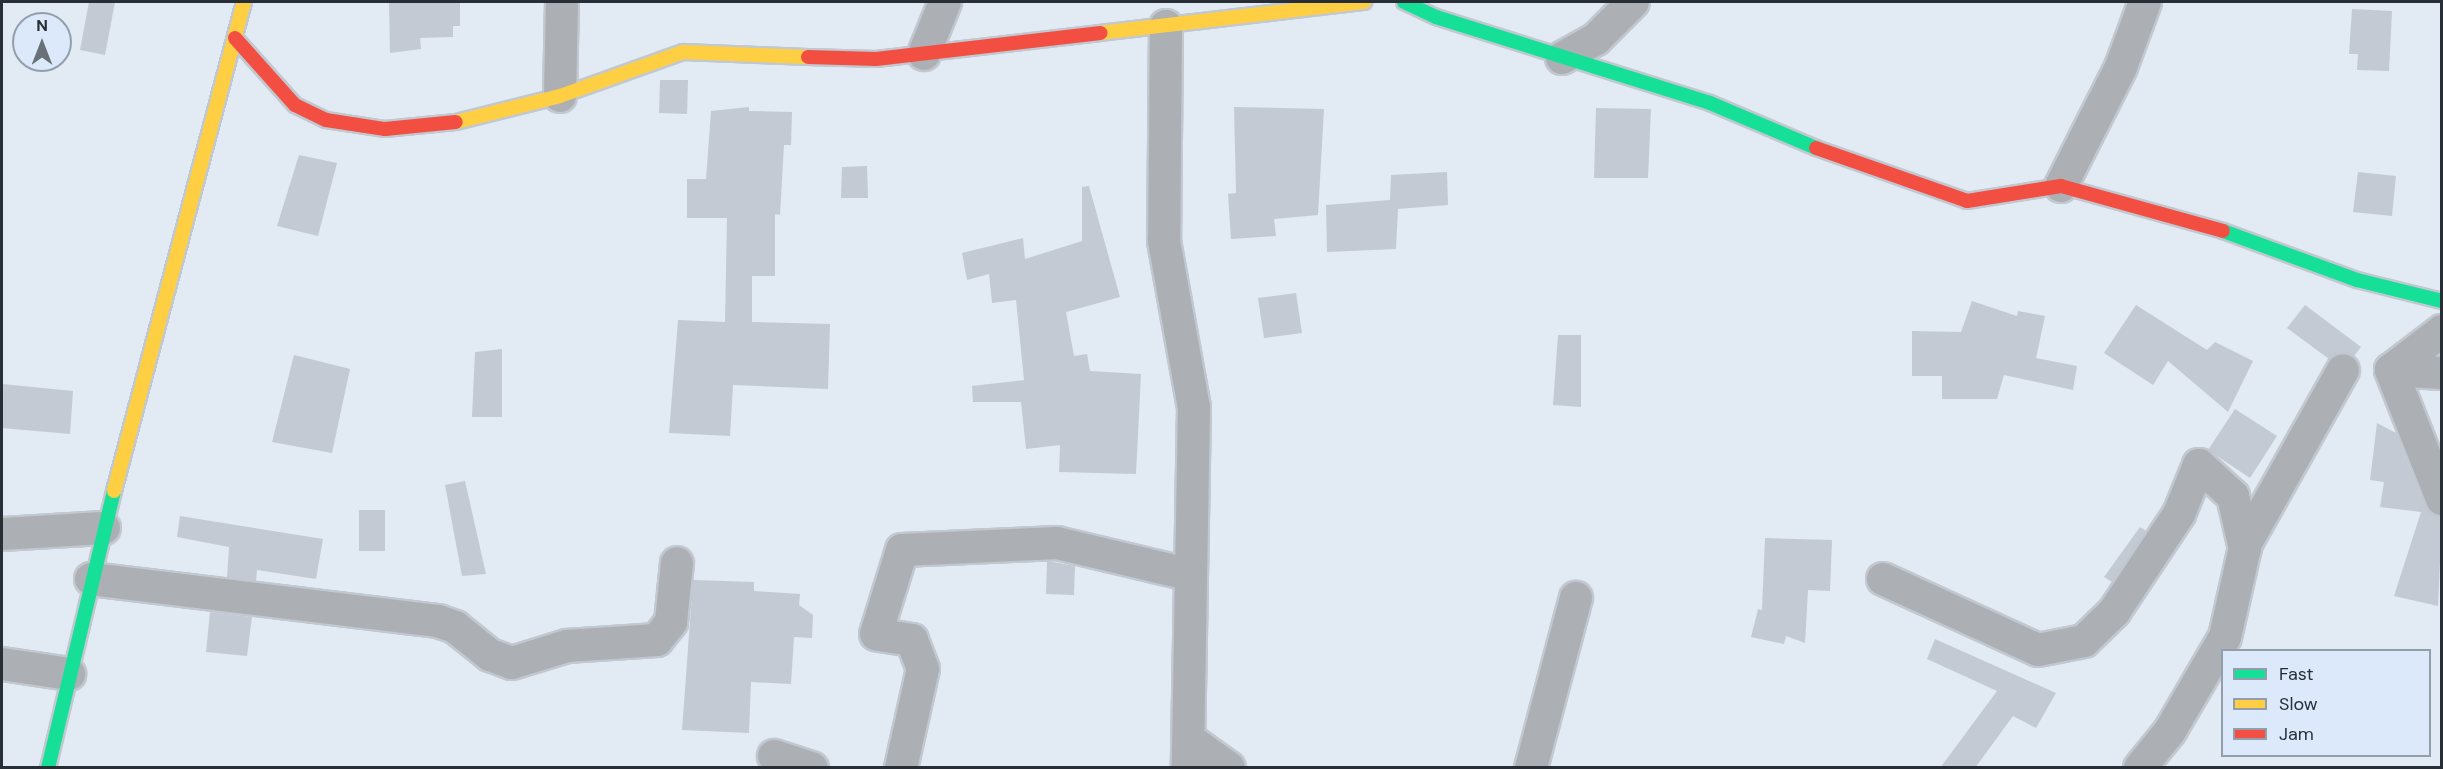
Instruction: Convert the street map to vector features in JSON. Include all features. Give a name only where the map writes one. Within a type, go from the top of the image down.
[{"type":"street","points":[[48,768],[104,528],[244,2]]},
{"type":"street","points":[[560,96],[562,2]]},
{"type":"street","points":[[924,54],[945,2]]},
{"type":"street","points":[[235,38],[295,105],[326,120],[385,129],[461,122],[560,96],[683,52],[825,59],[924,54],[1364,2]]},
{"type":"street","points":[[1404,2],[1562,58],[1666,87],[1862,168],[1966,201],[2061,186],[2239,235],[2357,280],[2442,301]]},
{"type":"street","points":[[1562,58],[1596,39],[1632,2]]},
{"type":"street","points":[[2061,186],[2121,67],[2145,2]]},
{"type":"street","points":[[1166,26],[1164,241],[1194,407],[1187,574],[1189,754],[1230,768]]},
{"type":"street","points":[[2391,370],[2442,331]]},
{"type":"street","points":[[2140,768],[2170,731],[2225,637],[2245,549],[2343,370]]},
{"type":"street","points":[[2391,370],[2442,373]]},
{"type":"street","points":[[2391,370],[2442,499]]},
{"type":"street","points":[[1883,579],[2038,650],[2084,641],[2114,612],[2179,514],[2199,465],[2233,496],[2245,549]]},
{"type":"street","points":[[2,534],[104,528]]},
{"type":"street","points":[[901,768],[923,669],[912,640],[876,634],[902,550],[1057,543],[1187,574]]},
{"type":"street","points":[[91,579],[438,621],[455,627],[490,656],[512,663],[567,646],[657,640],[671,622],[677,563]]},
{"type":"street","points":[[1531,768],[1576,598]]},
{"type":"street","points":[[2,664],[69,674]]},
{"type":"street","points":[[774,756],[812,768]]},
{"type":"building","points":[[89,2],[115,2],[105,55],[80,50]]},
{"type":"building","points":[[389,2],[460,2],[460,26],[453,26],[453,37],[420,38],[421,49],[390,53]]},
{"type":"building","points":[[2352,9],[2392,11],[2389,71],[2357,70],[2358,54],[2349,54]]},
{"type":"building","points":[[660,80],[688,80],[687,114],[659,113]]},
{"type":"building","points":[[749,107],[749,111],[792,112],[791,145],[784,145],[780,215],[775,214],[775,276],[752,276],[752,322],[830,324],[828,389],[733,385],[730,436],[669,433],[678,320],[725,322],[727,218],[687,218],[687,179],[706,179],[711,111]]},
{"type":"building","points":[[1234,107],[1324,109],[1318,215],[1274,219],[1276,236],[1231,239],[1228,194],[1236,193]]},
{"type":"building","points":[[1596,108],[1651,109],[1648,178],[1594,178]]},
{"type":"building","points":[[299,155],[337,163],[318,236],[277,226]]},
{"type":"building","points":[[867,166],[868,198],[841,198],[842,167]]},
{"type":"building","points":[[1447,172],[1448,205],[1398,209],[1396,249],[1327,252],[1326,205],[1390,200],[1391,175]]},
{"type":"building","points":[[2358,172],[2396,176],[2392,216],[2353,212]]},
{"type":"building","points":[[1089,186],[1120,297],[1066,312],[1074,356],[1087,354],[1090,371],[1141,374],[1136,474],[1059,472],[1060,445],[1026,449],[1021,402],[973,402],[972,386],[1024,380],[1016,300],[992,303],[989,274],[967,280],[962,253],[1023,238],[1025,259],[1082,241],[1082,187]]},
{"type":"building","points":[[1296,293],[1302,333],[1264,338],[1258,298]]},
{"type":"building","points":[[1972,301],[2017,316],[2018,311],[2045,316],[2036,358],[2077,366],[2073,390],[2004,375],[1997,399],[1942,399],[1942,376],[1912,376],[1912,331],[1961,332]]},
{"type":"building","points":[[2136,305],[2207,350],[2215,342],[2253,361],[2228,412],[2168,361],[2153,385],[2104,353]]},
{"type":"building","points":[[2305,305],[2361,347],[2354,356],[2342,352],[2329,359],[2287,328]]},
{"type":"building","points":[[1558,335],[1581,335],[1581,407],[1553,405]]},
{"type":"building","points":[[502,349],[502,417],[472,417],[475,352]]},
{"type":"building","points":[[294,355],[350,369],[332,453],[272,442]]},
{"type":"building","points":[[2,384],[73,391],[70,434],[2,428]]},
{"type":"building","points":[[2235,409],[2277,436],[2250,478],[2208,450]]},
{"type":"building","points":[[2377,423],[2396,433],[2425,506],[2442,517],[2438,606],[2394,596],[2421,512],[2380,507],[2384,482],[2370,480]]},
{"type":"building","points":[[465,481],[486,574],[462,576],[445,485]]},
{"type":"building","points":[[359,510],[385,510],[385,551],[359,551]]},
{"type":"building","points":[[180,516],[323,539],[316,579],[257,570],[256,581],[227,577],[229,547],[177,537]]},
{"type":"building","points":[[2140,527],[2146,531],[2112,582],[2104,577]]},
{"type":"building","points":[[1765,538],[1832,540],[1830,591],[1808,590],[1805,643],[1786,636],[1784,644],[1751,637],[1758,609],[1762,610]]},
{"type":"building","points":[[1047,561],[1075,566],[1074,595],[1046,594]]},
{"type":"building","points":[[693,580],[754,582],[754,591],[800,594],[799,605],[813,615],[812,638],[794,637],[791,684],[751,682],[749,733],[682,730]]},
{"type":"building","points":[[210,612],[252,617],[247,656],[206,652]]},
{"type":"building","points":[[1935,639],[2056,693],[2036,728],[2013,716],[1975,768],[1940,768],[1997,691],[1927,659]]},
{"type":"traffic: fast","points":[[1404,2],[1436,17],[1710,103],[1816,148]]},
{"type":"traffic: fast","points":[[2223,231],[2357,280],[2442,301]]},
{"type":"traffic: fast","points":[[48,768],[114,491]]},
{"type":"traffic: slow","points":[[114,491],[244,2]]},
{"type":"traffic: slow","points":[[1100,33],[1364,2]]},
{"type":"traffic: slow","points":[[456,122],[560,96],[683,52],[808,57]]},
{"type":"traffic: jam","points":[[808,57],[876,59],[1100,33]]},
{"type":"traffic: jam","points":[[235,38],[295,105],[326,120],[385,129],[456,122]]},
{"type":"traffic: jam","points":[[1816,148],[1967,201],[2061,186],[2223,231]]}]
